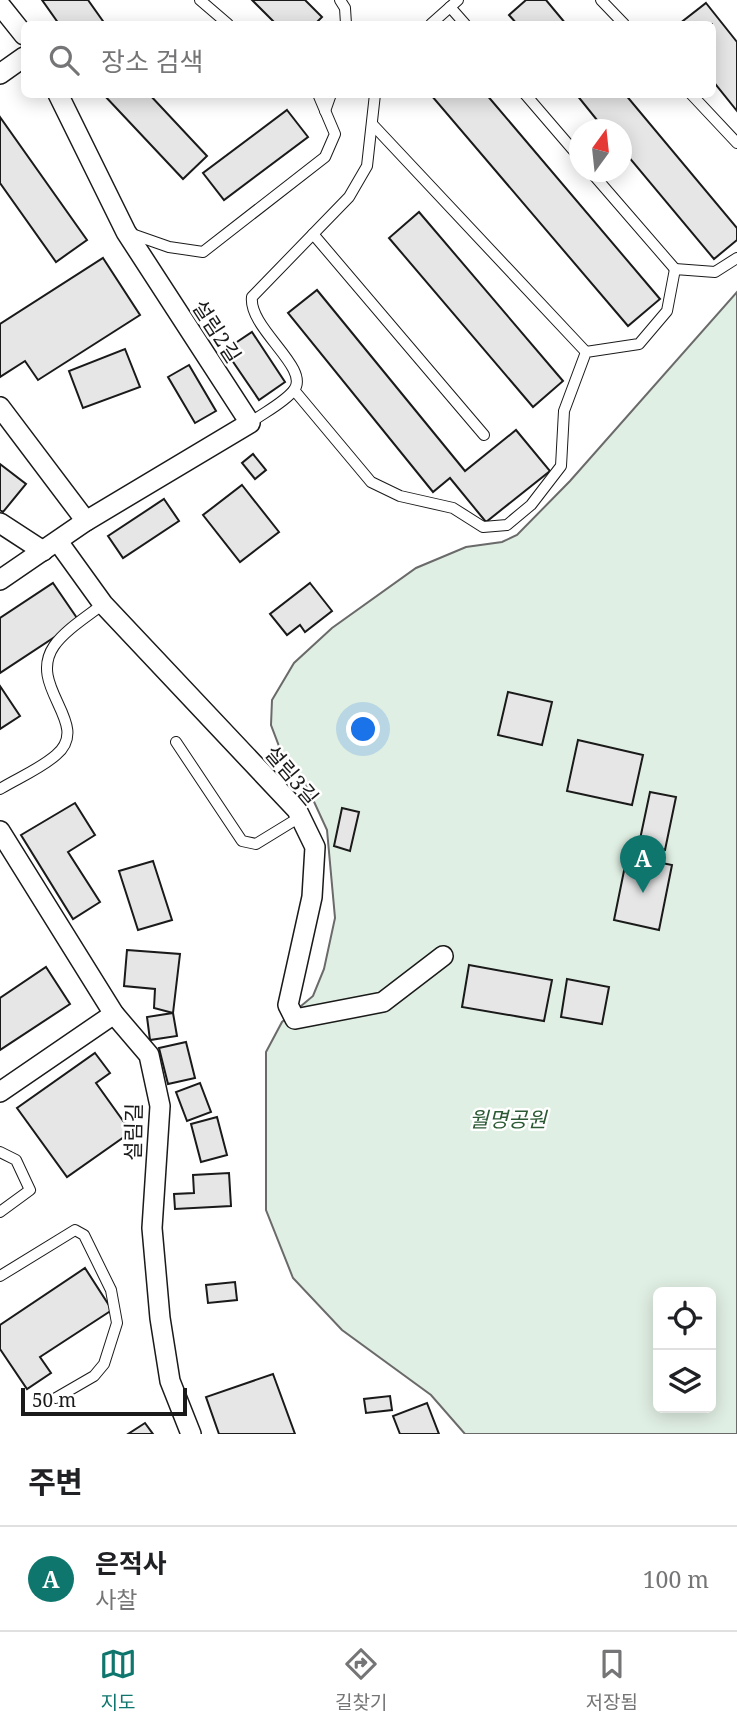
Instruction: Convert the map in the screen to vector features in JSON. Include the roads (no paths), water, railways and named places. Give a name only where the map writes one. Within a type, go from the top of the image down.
[{"type":"street","points":[[0,5],[21,31]]},
{"type":"street","points":[[0,74],[21,59]]},
{"type":"street","name":"설림2길","points":[[60,98],[125,232],[250,423]]},
{"type":"street","points":[[0,407],[86,521]]},
{"type":"street","points":[[0,580],[86,521],[250,423]]},
{"type":"street","name":"설림3길","points":[[0,523],[51,547],[300,817],[316,847],[312,897],[288,1004],[295,1019],[383,1002],[443,956]]},
{"type":"street","name":"설림길","points":[[0,831],[114,1014],[149,1055],[160,1106],[152,1228],[160,1318],[170,1381],[191,1434]]},
{"type":"street","points":[[0,1092],[114,1014]]},
{"type":"lane","points":[[200,0],[224,21]]},
{"type":"lane","points":[[340,0],[345,8],[346,21]]},
{"type":"lane","points":[[601,0],[621,21]]},
{"type":"lane","points":[[434,21],[454,4],[463,21]]},
{"type":"lane","points":[[125,232],[169,247],[203,252],[325,157],[335,134],[320,98]]},
{"type":"lane","points":[[325,111],[330,98]]},
{"type":"lane","points":[[250,423],[294,390],[298,380],[296,370],[268,336],[251,308],[253,297],[260,286],[349,197],[367,166],[375,98]]},
{"type":"lane","points":[[528,98],[569,146]]},
{"type":"lane","points":[[695,98],[737,143]]},
{"type":"lane","points":[[373,125],[586,352]]},
{"type":"lane","points":[[600,182],[675,269],[715,272],[737,258]]},
{"type":"lane","points":[[313,234],[484,435]]},
{"type":"lane","points":[[586,352],[639,344],[667,311],[675,269]]},
{"type":"lane","points":[[294,390],[371,482],[400,495],[453,508],[483,527],[507,525],[531,505],[561,466],[564,411],[586,352]]},
{"type":"lane","points":[[0,789],[58,754],[68,738],[66,719],[46,680],[46,665],[54,645],[103,604]]},
{"type":"lane","points":[[176,742],[242,841],[256,844],[300,817]]},
{"type":"lane","points":[[0,1152],[16,1160],[30,1190],[0,1212]]},
{"type":"lane","points":[[0,1276],[75,1230],[84,1235],[111,1290],[117,1323],[104,1364],[94,1376],[56,1398]]},
{"type":"place","name":"은적사","points":[[643,893]]},
{"type":"park label","name":"월명공원","points":[[508,1119]]}]
